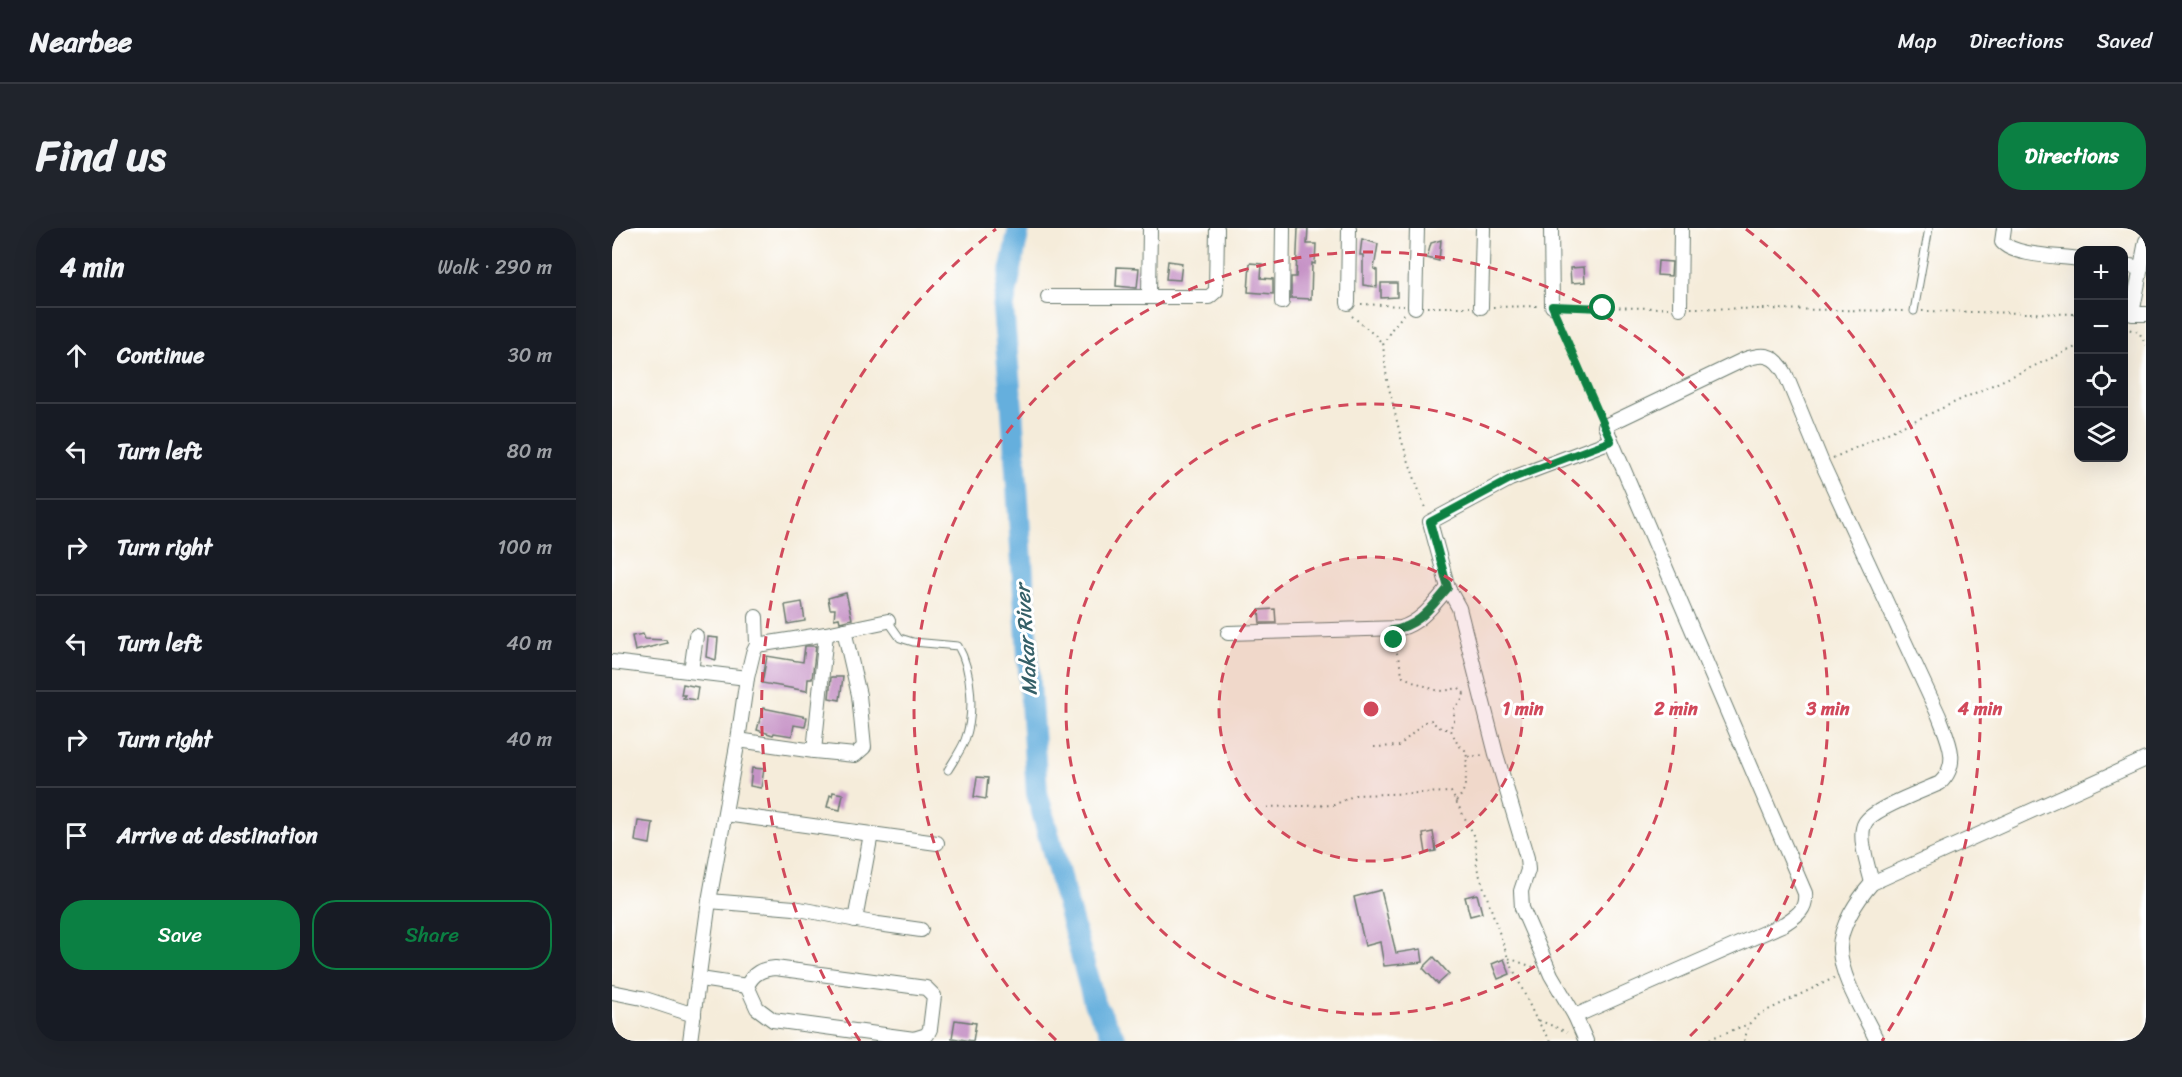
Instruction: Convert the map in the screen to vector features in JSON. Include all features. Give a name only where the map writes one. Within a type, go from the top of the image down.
[{"type":"street","points":[[1149,297],[1150,228]]},
{"type":"street","points":[[1048,297],[1197,298],[1213,294],[1216,291],[1217,228]]},
{"type":"street","points":[[1282,302],[1283,228]]},
{"type":"street","points":[[1348,303],[1349,228]]},
{"type":"street","points":[[1415,306],[1417,228]]},
{"type":"street","points":[[1481,307],[1483,228]]},
{"type":"street","points":[[1551,228],[1552,306]]},
{"type":"street","points":[[1680,308],[1681,228]]},
{"type":"street","points":[[2004,228],[2002,242],[2006,246],[2016,250],[2074,258]]},
{"type":"street","points":[[2146,242],[2132,314],[2146,314]]},
{"type":"street","points":[[2128,266],[2141,268]]},
{"type":"street","points":[[1575,1016],[1784,924],[1802,910],[1805,899],[1800,882],[1605,426],[1757,355],[1780,363],[1785,373],[1822,463],[1940,716],[1952,750],[1949,775],[1940,783],[1875,813],[1864,823],[1862,836],[1872,883]]},
{"type":"street","points":[[1586,1040],[1551,975],[1522,908],[1521,891],[1528,870],[1527,858],[1496,754],[1459,608],[1448,588],[1430,522],[1510,479],[1611,441]]},
{"type":"street","points":[[1228,633],[1392,630],[1412,626],[1448,588]]},
{"type":"street","points":[[690,1041],[709,901],[747,678],[757,645],[756,617]]},
{"type":"street","points":[[757,645],[888,621]]},
{"type":"street","points":[[738,740],[855,755],[864,747],[859,695],[844,630]]},
{"type":"street","points":[[814,751],[826,634]]},
{"type":"street","points":[[691,671],[696,636]]},
{"type":"street","points":[[612,662],[747,678]]},
{"type":"street","points":[[1877,1041],[1845,973],[1840,949],[1842,935],[1857,900],[1872,883],[2146,759]]},
{"type":"street","points":[[725,814],[937,843]]},
{"type":"street","points":[[855,920],[871,834]]},
{"type":"street","points":[[709,901],[794,908],[921,930]]},
{"type":"street","points":[[775,968],[926,988],[934,996],[930,1029],[927,1035],[914,1040],[780,1023],[764,1015],[747,986],[750,979],[757,973],[775,968]]},
{"type":"street","points":[[700,979],[747,986]]},
{"type":"street","points":[[612,992],[642,998],[694,1015]]},
{"type":"lane","points":[[1914,311],[1929,228]]},
{"type":"lane","points":[[888,621],[900,638],[913,642],[958,646],[964,656],[972,693],[969,720],[965,740],[948,770]]},
{"type":"path","points":[[1430,522],[1402,442],[1387,380],[1383,345],[1377,337],[1353,318],[1348,303],[1481,307],[1552,306],[2074,314]]},
{"type":"path","points":[[1383,345],[1390,330],[1403,315],[1415,306]]},
{"type":"path","points":[[1552,306],[1605,426]]},
{"type":"path","points":[[2128,329],[2139,332],[2146,345]]},
{"type":"path","points":[[1822,463],[2074,348]]},
{"type":"path","points":[[1392,630],[1403,677],[1435,690],[1459,688],[1464,693]]},
{"type":"path","points":[[1464,693],[1479,688]]},
{"type":"path","points":[[1374,747],[1399,746],[1425,722],[1432,720],[1436,726],[1449,728],[1454,722],[1454,707],[1461,702],[1464,693]]},
{"type":"path","points":[[1449,728],[1458,746],[1465,750],[1467,757],[1465,789],[1456,801]]},
{"type":"path","points":[[1467,757],[1496,754]]},
{"type":"path","points":[[1267,807],[1334,805],[1355,795],[1451,792],[1475,837],[1477,868],[1508,958],[1536,1019],[1551,1041]]},
{"type":"path","points":[[1508,958],[1551,975]]},
{"type":"path","points":[[1704,1041],[1749,1024],[1760,1014],[1845,973]]},
{"type":"path","points":[[1536,1019],[1586,1040]]},
{"type":"path","points":[[1744,1041],[1749,1024]]},
{"type":"building","points":[[1298,228],[1308,228],[1307,244],[1316,244],[1315,264],[1312,263],[1311,299],[1291,298],[1291,277],[1296,277]]},
{"type":"building","points":[[1362,239],[1378,244],[1374,269],[1377,270],[1377,287],[1363,285],[1363,255],[1360,255]]},
{"type":"building","points":[[1441,240],[1439,261],[1427,258],[1431,243]]},
{"type":"building","points":[[1168,261],[1182,263],[1180,280],[1166,279]]},
{"type":"building","points":[[1658,261],[1672,262],[1671,276],[1657,275]]},
{"type":"building","points":[[1250,263],[1262,264],[1261,278],[1273,279],[1273,294],[1248,292]]},
{"type":"building","points":[[1117,267],[1139,268],[1137,288],[1116,286]]},
{"type":"building","points":[[1584,267],[1585,282],[1571,283],[1570,268]]},
{"type":"building","points":[[1381,283],[1397,283],[1397,297],[1381,298]]},
{"type":"building","points":[[846,593],[852,619],[840,622],[839,618],[834,619],[835,609],[830,609],[828,598]]},
{"type":"building","points":[[802,602],[805,621],[788,624],[785,605]]},
{"type":"building","points":[[1275,609],[1276,623],[1260,623],[1259,610]]},
{"type":"building","points":[[643,634],[645,639],[666,640],[667,643],[635,651],[632,636]]},
{"type":"building","points":[[708,637],[718,638],[716,660],[706,657]]},
{"type":"building","points":[[805,646],[816,646],[812,679],[808,679],[807,691],[762,683],[767,656],[803,662]]},
{"type":"building","points":[[831,677],[843,677],[840,700],[829,698]]},
{"type":"building","points":[[683,684],[698,687],[696,700],[683,698],[685,695],[681,695]]},
{"type":"building","points":[[763,708],[807,717],[805,727],[794,725],[792,736],[774,733],[773,735],[757,730]]},
{"type":"building","points":[[752,768],[764,769],[761,788],[750,786]]},
{"type":"building","points":[[977,777],[988,778],[986,799],[974,797]]},
{"type":"building","points":[[833,792],[843,794],[840,810],[827,807]]},
{"type":"building","points":[[638,821],[653,823],[650,844],[635,841]]},
{"type":"building","points":[[1433,832],[1436,851],[1426,853],[1423,834]]},
{"type":"building","points":[[1381,890],[1396,953],[1421,949],[1423,962],[1384,966],[1380,942],[1365,946],[1354,897]]},
{"type":"building","points":[[1477,894],[1482,913],[1470,916],[1465,897]]},
{"type":"building","points":[[1434,957],[1449,974],[1438,984],[1423,968]]},
{"type":"building","points":[[1504,959],[1510,974],[1498,979],[1492,964]]},
{"type":"building","points":[[955,1020],[976,1023],[973,1041],[952,1038]]},
{"type":"waterway","name":"Makar River","points":[[1019,228],[1003,309],[1012,409],[1037,793],[1094,1002],[1116,1041]]},
{"type":"route","points":[[1394,640],[1392,630],[1412,626],[1448,588],[1430,522],[1510,479],[1611,441],[1552,306],[1603,308]]}]
